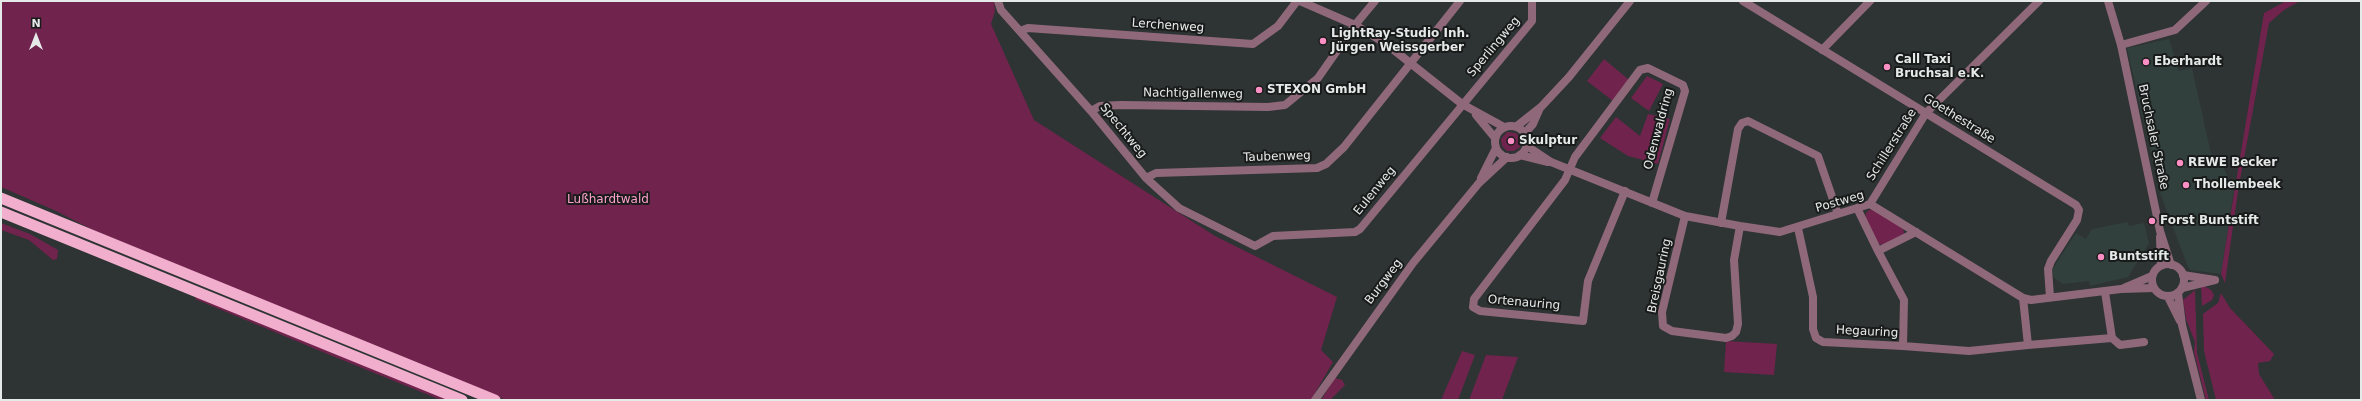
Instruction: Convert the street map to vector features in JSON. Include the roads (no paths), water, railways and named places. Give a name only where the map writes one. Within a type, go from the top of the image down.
[{"type":"highway","points":[[1,198],[495,400]]},
{"type":"highway","points":[[1,212],[462,400]]},
{"type":"street","name":"Spechtweg","points":[[998,1],[1001,10],[1091,111],[1146,178],[1179,208],[1255,246]]},
{"type":"street","name":"Lerchenweg","points":[[1020,31],[1028,28],[1253,44],[1278,26],[1297,1]]},
{"type":"street","points":[[1300,1],[1355,25],[1385,43],[1462,104],[1504,127],[1517,126],[1541,107],[1587,55],[1630,1]]},
{"type":"street","name":"Nachtigallenweg","points":[[1091,111],[1100,106],[1120,105],[1268,107],[1284,105],[1318,78],[1355,25],[1375,1]]},
{"type":"street","name":"Taubenweg","points":[[1146,178],[1156,173],[1317,168],[1326,164],[1344,147],[1460,1]]},
{"type":"street","name":"Sperlingweg","points":[[1462,104],[1532,21],[1532,1]]},
{"type":"street","name":"Goethestraße","points":[[1743,1],[2076,205],[2078,210],[2077,220],[2051,260],[2048,269],[2050,297]]},
{"type":"street","points":[[1822,50],[1870,1]]},
{"type":"street","name":"Schillerstraße","points":[[1870,204],[1926,113],[2039,1]]},
{"type":"street","name":"Bruchsaler Straße","points":[[2108,1],[2121,46],[2160,231],[2171,265]]},
{"type":"street","points":[[2121,46],[2175,30],[2206,1]]},
{"type":"street","name":"Odenwaldring","points":[[1570,169],[1575,157],[1640,70],[1648,68],[1682,85],[1684,91],[1652,203]]},
{"type":"street","name":"Eulenweg","points":[[1255,246],[1273,236],[1354,232],[1360,228],[1462,104]]},
{"type":"street","points":[[1525,133],[1533,124],[1541,107]]},
{"type":"street","points":[[1475,112],[1495,138],[1496,148],[1507,158]]},
{"type":"street","points":[[1721,222],[1738,129],[1742,123],[1748,121],[1818,156],[1838,214]]},
{"type":"street","points":[[1517,126],[1525,133],[1527,146],[1520,155]]},
{"type":"street","points":[[1495,138],[1504,127]]},
{"type":"street","name":"Postweg","points":[[1527,146],[1551,162],[1685,216],[1740,226],[1780,232],[1798,228],[1870,204],[2023,298]]},
{"type":"street","name":"Burgweg","points":[[1479,183],[1496,148]]},
{"type":"street","name":"Postweg","points":[[1520,155],[1532,160],[1551,162]]},
{"type":"street","name":"Burgweg","points":[[1315,400],[1399,282],[1479,183],[1507,158],[1520,155]]},
{"type":"street","name":"Ortenauring","points":[[1570,169],[1565,180],[1474,299],[1472,304],[1476,310],[1583,321],[1588,281],[1625,191]]},
{"type":"street","name":"Hegauring","points":[[1798,228],[1814,297],[1813,329],[1816,338],[1823,342],[1903,346],[1904,300],[1857,208]]},
{"type":"street","name":"Breisgauring","points":[[1685,216],[1662,312],[1663,326],[1672,331],[1726,338],[1732,336],[1736,332],[1738,324],[1734,260],[1740,226]]},
{"type":"street","name":"Bruchsaler Straße","points":[[2160,231],[2161,266]]},
{"type":"street","points":[[1878,251],[1916,232]]},
{"type":"street","points":[[2121,289],[2152,276],[2161,266],[2171,265],[2179,268],[2183,275],[2180,290],[2182,326]]},
{"type":"street","points":[[2152,276],[2154,288],[2158,293],[2168,296],[2180,290],[2215,280],[2183,275]]},
{"type":"street","points":[[2028,345],[2023,298],[2031,300],[2121,289],[2154,288]]},
{"type":"street","points":[[2105,292],[2112,338],[2120,345],[2144,342]]},
{"type":"street","points":[[2168,296],[2182,326],[2201,400]]},
{"type":"street","points":[[1903,346],[1968,351],[2112,338]]},
{"type":"place","name":"LightRay-Studio Inh. Jürgen Weissgerber","points":[[1323,41]]},
{"type":"place","name":"Eberhardt","points":[[2146,62]]},
{"type":"place","name":"Call Taxi Bruchsal e.K.","points":[[1887,67]]},
{"type":"place","name":"STEXON GmbH","points":[[1259,90]]},
{"type":"place","name":"Skulptur","points":[[1511,141]]},
{"type":"place","name":"REWE Becker","points":[[2180,163]]},
{"type":"place","name":"Thollembeek","points":[[2186,185]]},
{"type":"place","name":"Forst Buntstift","points":[[2152,221]]},
{"type":"place","name":"Buntstift","points":[[2101,257]]},
{"type":"park label","name":"Lußhardtwald","points":[[608,200]]}]
